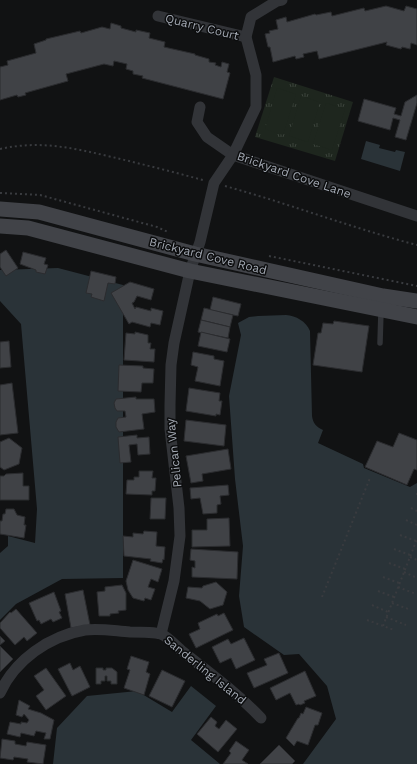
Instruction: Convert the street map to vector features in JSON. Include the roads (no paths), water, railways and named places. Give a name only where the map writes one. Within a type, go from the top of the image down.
[{"type":"street","points":[[246,37],[251,17],[277,1],[282,0]]},
{"type":"street","name":"Quarry Court","points":[[158,16],[246,37]]},
{"type":"street","name":"Pelican Way","points":[[161,634],[174,581],[180,536],[178,490],[170,429],[171,365],[178,323],[190,272],[200,242],[214,183],[233,155],[256,107],[256,75],[246,37]]},
{"type":"street","name":"Brickyard Cove Lane","points":[[200,107],[197,122],[207,137],[233,155],[417,216]]},
{"type":"street","name":"Brickyard Cove Road","points":[[0,209],[40,212],[195,254],[383,296],[417,302]]},
{"type":"street","name":"Brickyard Cove Road","points":[[0,226],[28,228],[190,272],[417,317]]},
{"type":"street","name":"Sanderling Island","points":[[0,693],[8,677],[23,660],[44,646],[65,636],[85,630],[101,629],[161,634],[240,697],[261,718]]},
{"type":"lane","points":[[380,343],[381,311]]}]
